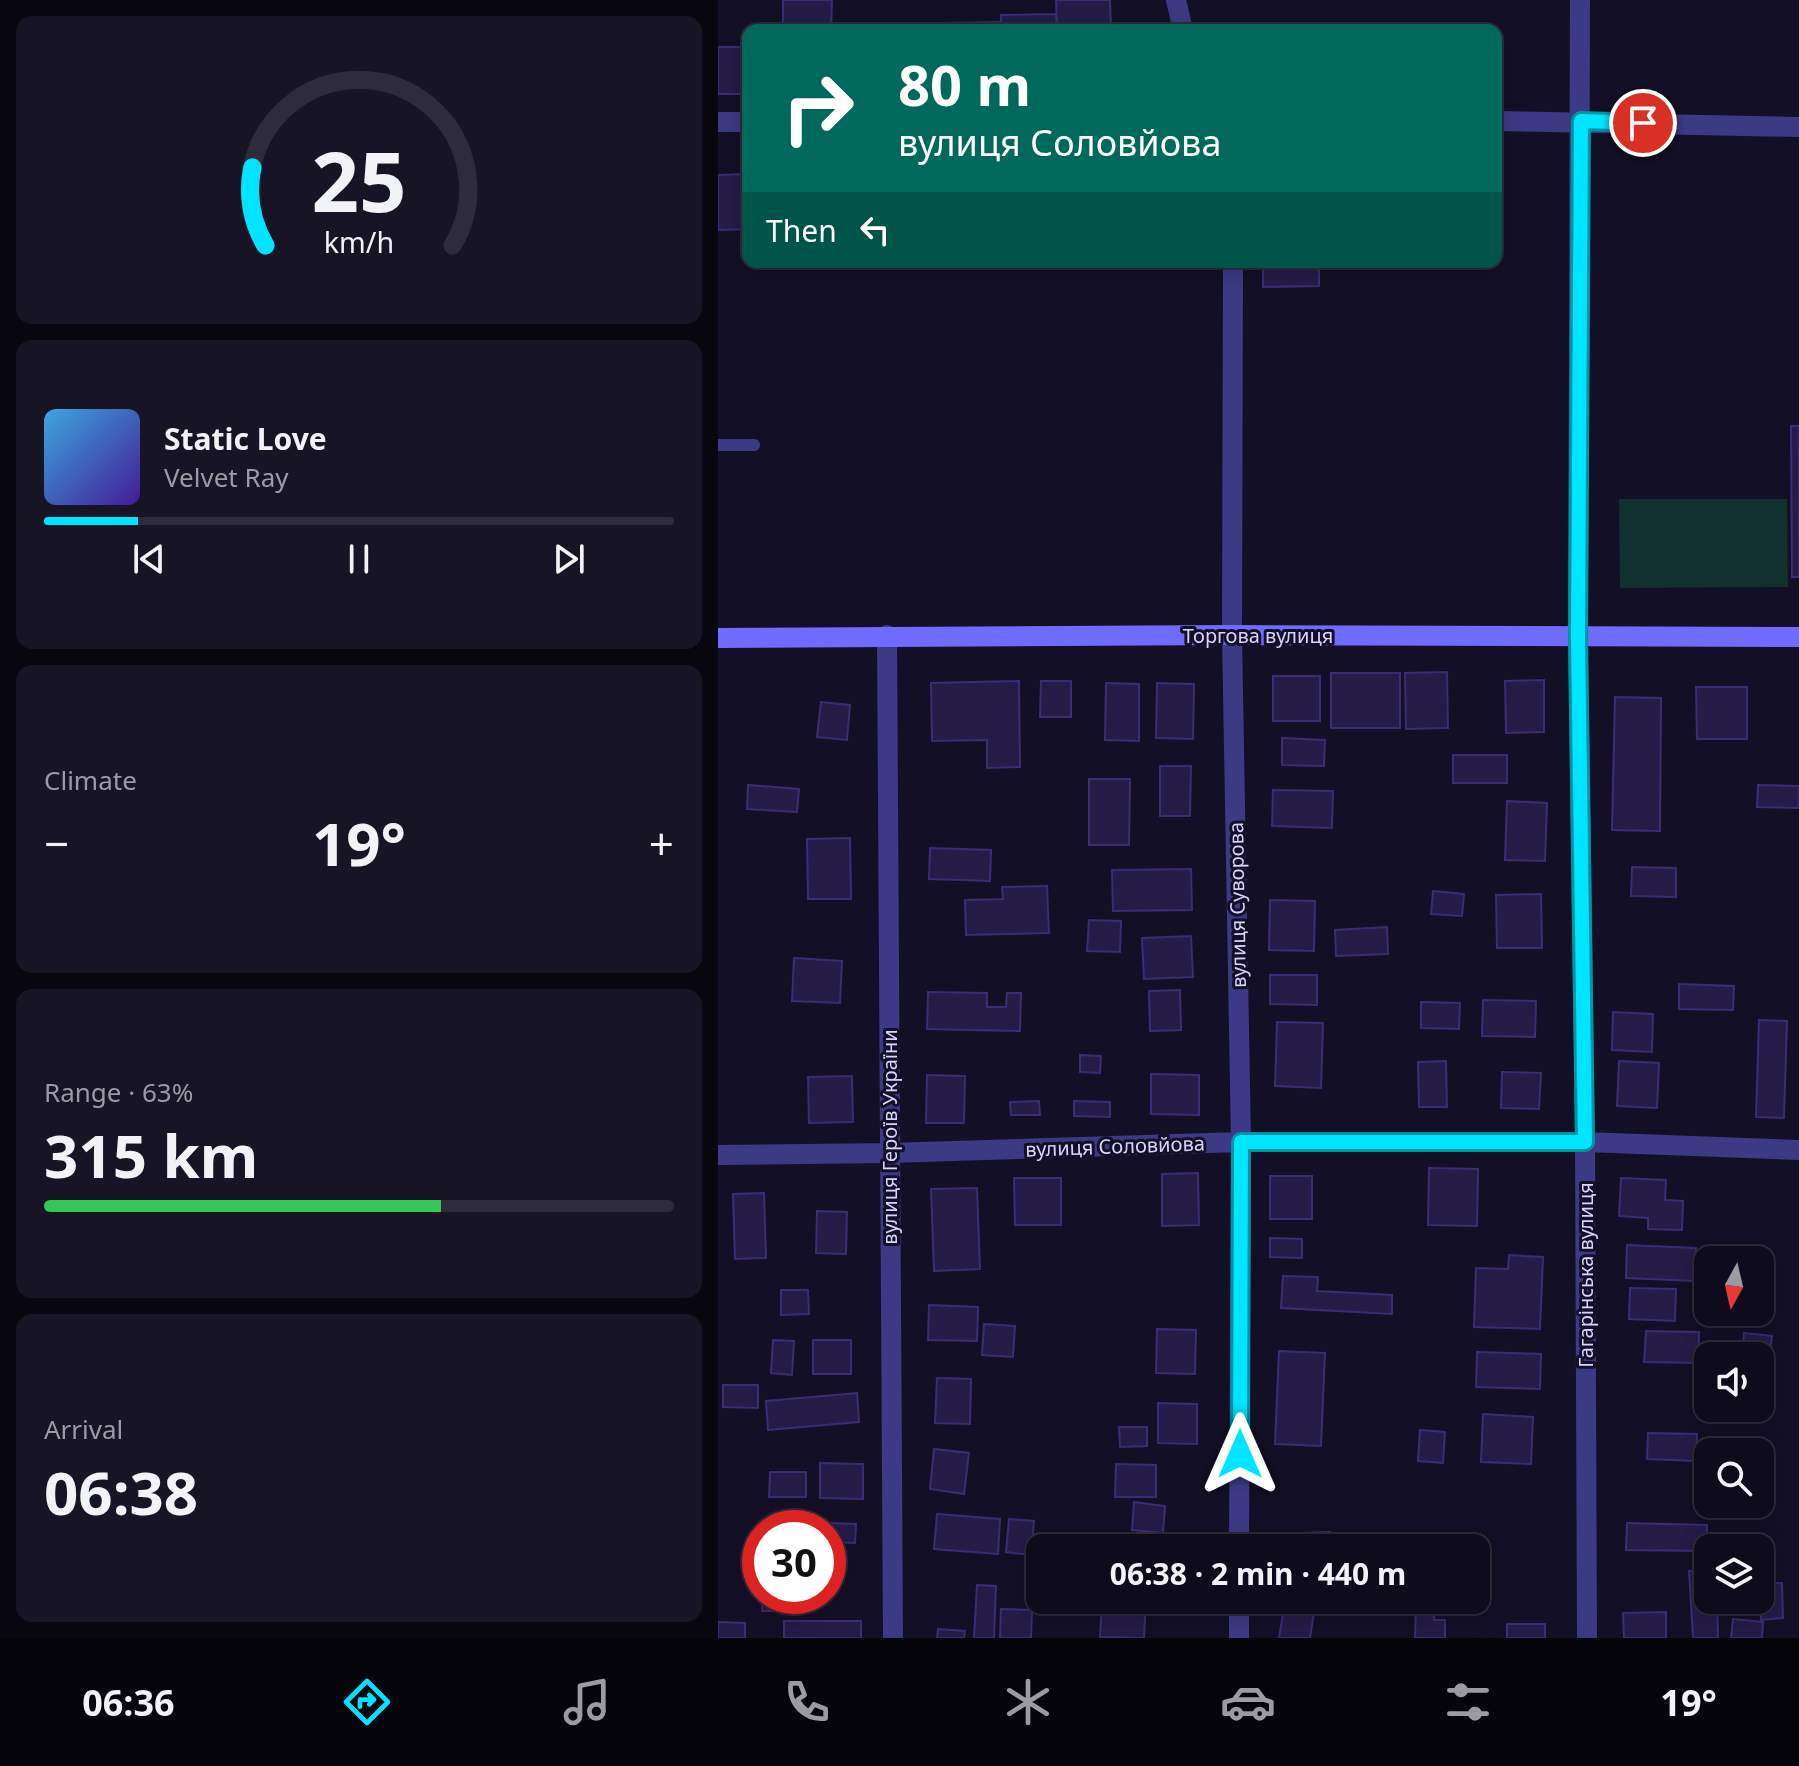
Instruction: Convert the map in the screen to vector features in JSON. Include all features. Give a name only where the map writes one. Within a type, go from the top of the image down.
[{"type":"main road","name":"Торгова вулиця","points":[[718,638],[887,635],[1799,637]]},
{"type":"street","points":[[1176,0],[1182,24]]},
{"type":"street","name":"Гагарінська вулиця","points":[[1580,0],[1578,638],[1585,1142],[1587,1638]]},
{"type":"street","points":[[1502,121],[1799,127]]},
{"type":"street","points":[[718,122],[742,122]]},
{"type":"street","name":"вулиця Суворова","points":[[1233,268],[1232,635],[1241,1142],[1239,1534]]},
{"type":"street","name":"вулиця Героїв України","points":[[887,635],[893,1638]]},
{"type":"street","name":"вулиця Соловйова","points":[[718,1155],[1241,1142],[1585,1142],[1799,1150]]},
{"type":"street","points":[[1239,1614],[1239,1638]]},
{"type":"lane","points":[[718,445],[754,445]]},
{"type":"green space","points":[[1619,499],[1787,499],[1788,587],[1620,588]]},
{"type":"building","points":[[783,0],[832,0],[831,24],[783,24]]},
{"type":"building","points":[[1056,0],[1110,0],[1111,24],[1057,24]]},
{"type":"building","points":[[1056,14],[1057,24],[1001,24],[1001,15]]},
{"type":"building","points":[[1001,22],[1001,24],[871,24]]},
{"type":"building","points":[[718,47],[742,47],[742,94],[718,94]]},
{"type":"building","points":[[742,174],[742,229],[718,230],[718,175]]},
{"type":"building","points":[[1263,268],[1319,268],[1319,286],[1263,287]]},
{"type":"building","points":[[1791,426],[1799,426],[1799,577],[1792,577]]},
{"type":"building","points":[[1447,672],[1448,728],[1406,729],[1405,673]]},
{"type":"building","points":[[1331,673],[1400,673],[1400,728],[1331,728]]},
{"type":"building","points":[[1273,676],[1320,676],[1320,721],[1273,721]]},
{"type":"building","points":[[1544,680],[1544,732],[1506,733],[1505,681]]},
{"type":"building","points":[[1019,681],[1020,767],[987,768],[987,740],[932,741],[931,683]]},
{"type":"building","points":[[1041,681],[1071,681],[1071,717],[1040,717]]},
{"type":"building","points":[[1106,683],[1139,684],[1139,741],[1105,740]]},
{"type":"building","points":[[1157,683],[1194,684],[1193,739],[1156,738]]},
{"type":"building","points":[[1696,687],[1747,687],[1747,739],[1697,739]]},
{"type":"building","points":[[1615,697],[1661,698],[1660,831],[1612,830]]},
{"type":"building","points":[[821,702],[850,705],[847,740],[817,737]]},
{"type":"building","points":[[1282,738],[1325,740],[1324,766],[1282,765]]},
{"type":"building","points":[[1453,755],[1507,755],[1507,783],[1453,783]]},
{"type":"building","points":[[1160,766],[1191,766],[1190,816],[1160,816]]},
{"type":"building","points":[[1089,779],[1130,779],[1129,845],[1089,845]]},
{"type":"building","points":[[748,785],[799,789],[797,812],[747,809]]},
{"type":"building","points":[[1758,785],[1799,786],[1799,808],[1757,807]]},
{"type":"building","points":[[1273,790],[1333,791],[1332,828],[1272,826]]},
{"type":"building","points":[[1507,801],[1547,803],[1545,861],[1505,860]]},
{"type":"building","points":[[850,838],[851,899],[808,899],[807,839]]},
{"type":"building","points":[[930,848],[991,850],[990,881],[929,879]]},
{"type":"building","points":[[1632,867],[1676,868],[1676,897],[1631,896]]},
{"type":"building","points":[[1191,869],[1192,910],[1113,911],[1112,870]]},
{"type":"building","points":[[1047,886],[1049,933],[966,935],[965,900],[1003,899],[1002,887]]},
{"type":"building","points":[[1433,891],[1464,894],[1462,916],[1431,914]]},
{"type":"building","points":[[1541,894],[1542,948],[1497,948],[1496,895]]},
{"type":"building","points":[[1270,900],[1315,901],[1314,951],[1269,950]]},
{"type":"building","points":[[1089,920],[1121,921],[1120,952],[1087,951]]},
{"type":"building","points":[[1387,927],[1388,954],[1336,956],[1335,930]]},
{"type":"building","points":[[1191,936],[1193,977],[1144,979],[1142,938]]},
{"type":"building","points":[[794,958],[842,961],[840,1003],[792,1001]]},
{"type":"building","points":[[1270,975],[1317,975],[1317,1005],[1270,1004]]},
{"type":"building","points":[[1679,984],[1734,986],[1733,1010],[1679,1009]]},
{"type":"building","points":[[1180,990],[1181,1030],[1150,1031],[1149,991]]},
{"type":"building","points":[[928,992],[987,993],[987,1007],[1006,1007],[1007,993],[1021,993],[1020,1031],[927,1029]]},
{"type":"building","points":[[1483,1000],[1536,1001],[1535,1037],[1482,1036]]},
{"type":"building","points":[[1421,1002],[1460,1003],[1459,1029],[1421,1028]]},
{"type":"building","points":[[1613,1012],[1653,1014],[1652,1052],[1612,1050]]},
{"type":"building","points":[[1759,1020],[1787,1021],[1784,1118],[1756,1117]]},
{"type":"building","points":[[1277,1022],[1323,1023],[1321,1088],[1275,1086]]},
{"type":"building","points":[[1080,1055],[1101,1056],[1100,1073],[1080,1072]]},
{"type":"building","points":[[1446,1061],[1447,1107],[1419,1107],[1418,1062]]},
{"type":"building","points":[[1619,1061],[1659,1063],[1657,1108],[1617,1106]]},
{"type":"building","points":[[1502,1072],[1541,1073],[1539,1109],[1501,1108]]},
{"type":"building","points":[[1151,1074],[1199,1075],[1199,1115],[1151,1114]]},
{"type":"building","points":[[927,1075],[965,1076],[964,1123],[926,1123]]},
{"type":"building","points":[[852,1076],[853,1122],[809,1123],[808,1077]]},
{"type":"building","points":[[1039,1101],[1040,1115],[1011,1115],[1010,1102]]},
{"type":"building","points":[[1074,1101],[1110,1102],[1110,1117],[1074,1116]]},
{"type":"building","points":[[1429,1168],[1478,1169],[1477,1226],[1428,1225]]},
{"type":"building","points":[[1198,1173],[1199,1225],[1162,1226],[1162,1174]]},
{"type":"building","points":[[1270,1176],[1312,1176],[1312,1219],[1270,1219]]},
{"type":"building","points":[[1014,1178],[1061,1178],[1061,1225],[1015,1225]]},
{"type":"building","points":[[1621,1178],[1666,1180],[1665,1200],[1683,1201],[1682,1230],[1648,1229],[1648,1218],[1619,1216]]},
{"type":"building","points":[[977,1188],[980,1269],[934,1271],[931,1189]]},
{"type":"building","points":[[764,1193],[766,1258],[735,1259],[733,1194]]},
{"type":"building","points":[[817,1211],[847,1212],[846,1254],[816,1253]]},
{"type":"building","points":[[1270,1238],[1302,1239],[1302,1258],[1270,1257]]},
{"type":"building","points":[[1627,1245],[1694,1248],[1694,1281],[1626,1278]]},
{"type":"building","points":[[1509,1255],[1543,1257],[1540,1329],[1474,1327],[1476,1268],[1508,1269]]},
{"type":"building","points":[[1283,1276],[1318,1277],[1317,1291],[1392,1295],[1392,1314],[1281,1308]]},
{"type":"building","points":[[1630,1288],[1676,1289],[1675,1321],[1629,1319]]},
{"type":"building","points":[[781,1290],[808,1290],[809,1314],[781,1315]]},
{"type":"building","points":[[929,1305],[978,1307],[977,1341],[928,1340]]},
{"type":"building","points":[[984,1324],[1015,1326],[1013,1357],[982,1355]]},
{"type":"building","points":[[1157,1329],[1196,1330],[1195,1374],[1156,1373]]},
{"type":"building","points":[[1646,1331],[1699,1332],[1699,1342],[1694,1342],[1694,1363],[1644,1362]]},
{"type":"building","points":[[1744,1333],[1772,1336],[1771,1342],[1743,1342]]},
{"type":"building","points":[[773,1340],[794,1341],[792,1375],[771,1373]]},
{"type":"building","points":[[813,1340],[851,1340],[851,1374],[813,1374]]},
{"type":"building","points":[[1279,1351],[1325,1353],[1321,1446],[1275,1444]]},
{"type":"building","points":[[1477,1352],[1541,1354],[1540,1389],[1476,1387]]},
{"type":"building","points":[[937,1378],[971,1379],[970,1424],[935,1423]]},
{"type":"building","points":[[723,1385],[758,1385],[758,1408],[723,1407]]},
{"type":"building","points":[[857,1393],[859,1422],[768,1430],[766,1401]]},
{"type":"building","points":[[1158,1403],[1197,1404],[1197,1444],[1158,1443]]},
{"type":"building","points":[[1483,1414],[1533,1417],[1531,1464],[1481,1462]]},
{"type":"building","points":[[1119,1427],[1147,1427],[1147,1446],[1120,1447]]},
{"type":"building","points":[[1420,1430],[1445,1432],[1443,1463],[1418,1461]]},
{"type":"building","points":[[1648,1433],[1697,1434],[1694,1438],[1694,1461],[1647,1459]]},
{"type":"building","points":[[934,1449],[969,1453],[964,1494],[930,1489]]},
{"type":"building","points":[[820,1463],[863,1464],[863,1499],[820,1498]]},
{"type":"building","points":[[1116,1464],[1156,1465],[1156,1497],[1115,1497]]},
{"type":"building","points":[[770,1472],[806,1472],[806,1497],[769,1497]]},
{"type":"building","points":[[1134,1502],[1165,1506],[1163,1533],[1132,1530]]},
{"type":"building","points":[[937,1514],[1000,1519],[998,1554],[934,1549]]},
{"type":"building","points":[[1009,1519],[1034,1521],[1033,1534],[1026,1534],[1026,1554],[1006,1552]]},
{"type":"building","points":[[1627,1523],[1707,1525],[1707,1534],[1694,1534],[1694,1551],[1626,1550]]},
{"type":"building","points":[[846,1524],[856,1524],[855,1543],[846,1543]]},
{"type":"building","points":[[1330,1532],[1330,1534],[1273,1534]]},
{"type":"building","points":[[1689,1571],[1694,1571],[1694,1614],[1717,1614],[1718,1638],[1693,1638]]},
{"type":"building","points":[[1774,1583],[1782,1583],[1783,1618],[1761,1620],[1761,1614],[1774,1614]]},
{"type":"building","points":[[977,1585],[996,1586],[994,1638],[974,1638]]},
{"type":"building","points":[[1001,1609],[1026,1610],[1026,1614],[1032,1614],[1031,1638],[1000,1638]]},
{"type":"building","points":[[1666,1612],[1666,1638],[1624,1638],[1623,1613]]},
{"type":"building","points":[[1101,1614],[1145,1614],[1144,1638],[1100,1637]]},
{"type":"building","points":[[1283,1614],[1314,1614],[1310,1638],[1279,1638]]},
{"type":"building","points":[[1416,1614],[1434,1614],[1434,1620],[1445,1620],[1445,1638],[1415,1638]]},
{"type":"building","points":[[1733,1619],[1763,1622],[1762,1638],[1731,1638]]},
{"type":"building","points":[[784,1621],[861,1621],[861,1638],[784,1638]]},
{"type":"building","points":[[718,1622],[745,1623],[745,1638],[718,1638]]},
{"type":"building","points":[[1507,1624],[1545,1624],[1545,1638],[1507,1638]]},
{"type":"building","points":[[938,1629],[965,1631],[964,1638],[937,1638]]},
{"type":"route","points":[[1240,1454],[1241,1142],[1585,1142],[1578,638],[1581,121],[1643,123]]}]
